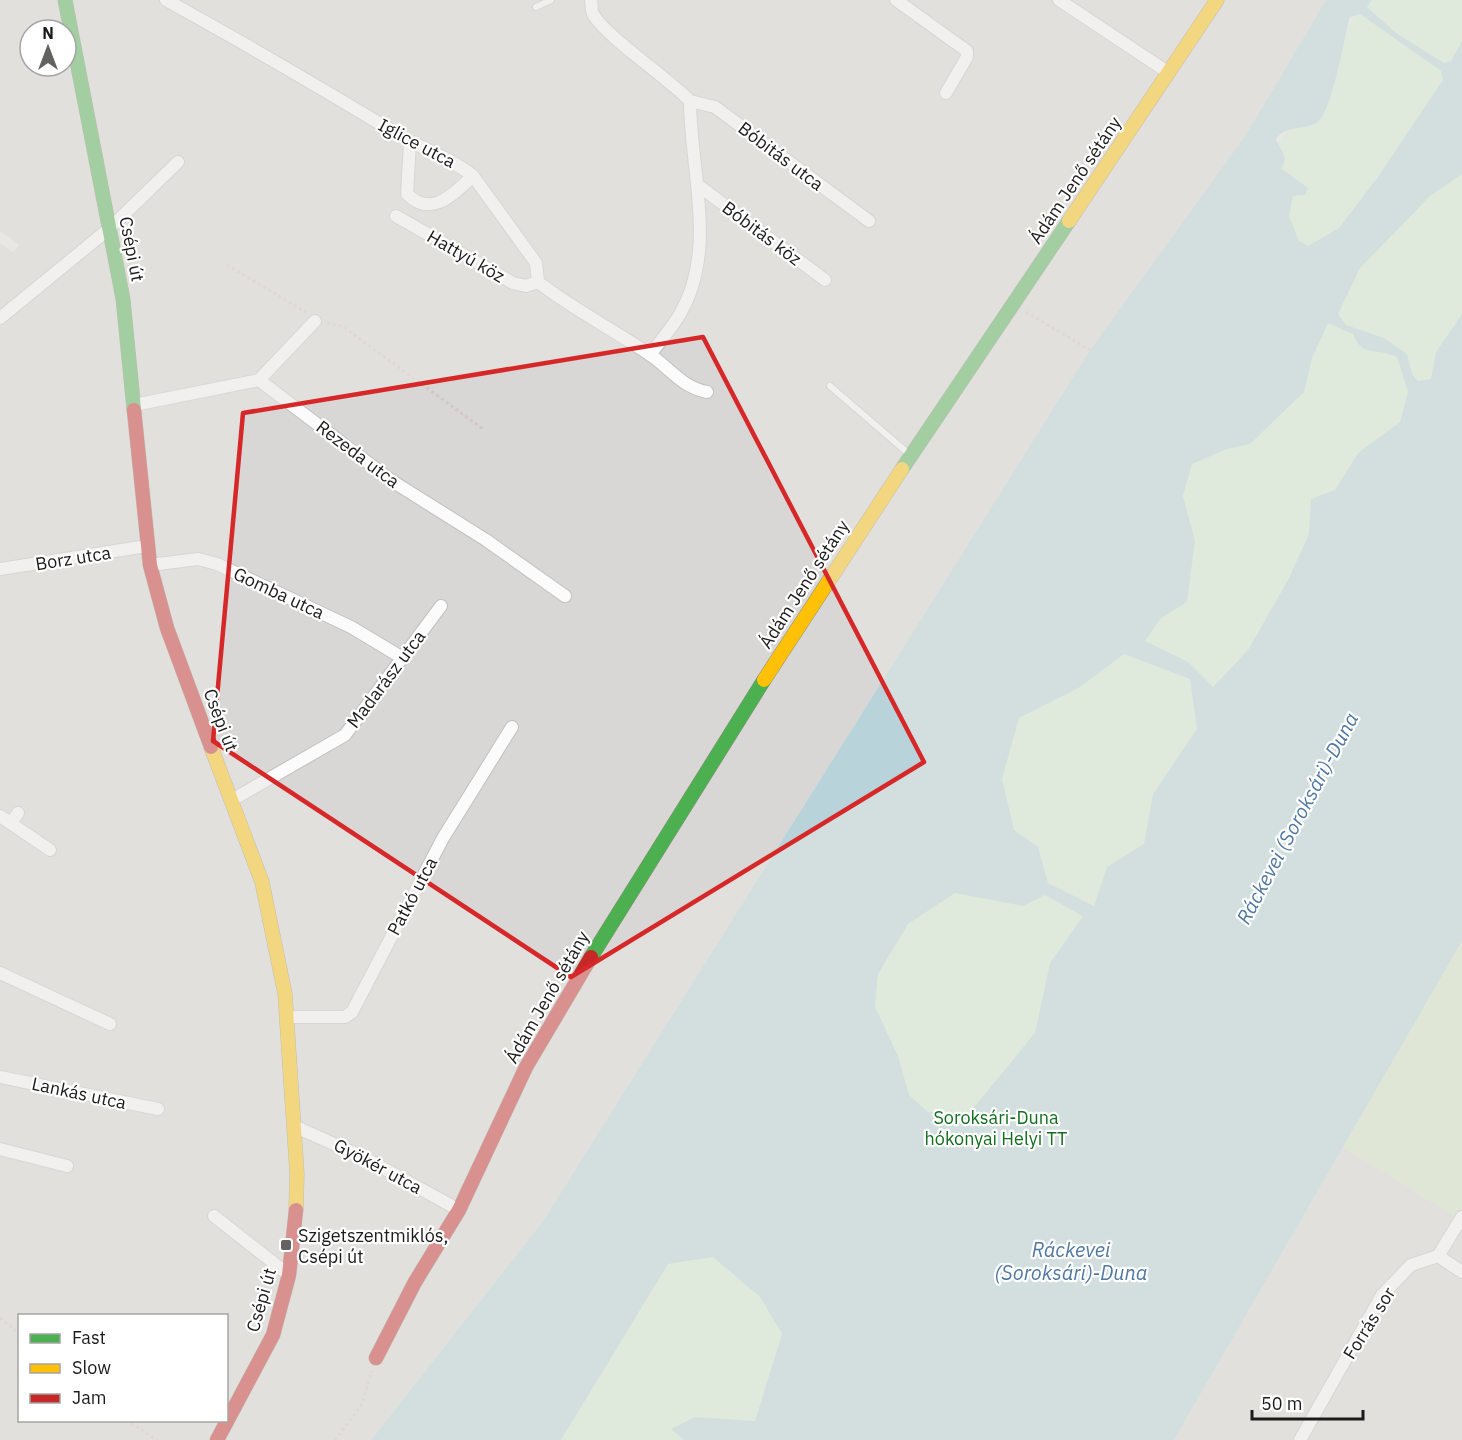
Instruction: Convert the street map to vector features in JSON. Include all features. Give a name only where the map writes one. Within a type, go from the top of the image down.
[{"type":"street","name":"Csépi út","points":[[65,0],[123,299],[150,565],[167,628],[262,882],[281,966],[287,1017],[296,1126],[295,1233],[289,1275],[273,1335],[228,1419]]},
{"type":"street","name":"Iglice utca","points":[[166,0],[322,87],[410,141],[460,165],[473,176],[536,263],[538,282]]},
{"type":"street","points":[[591,0],[593,13],[608,31],[690,100]]},
{"type":"street","points":[[896,0],[967,51],[967,57],[946,93]]},
{"type":"street","points":[[1059,0],[1169,73]]},
{"type":"street","name":"Ádám Jenő sétány","points":[[376,1358],[415,1282],[459,1210],[526,1068],[625,898],[820,591],[1217,0]]},
{"type":"street","name":"Bóbitás köz","points":[[650,354],[680,314],[697,270],[699,186],[690,124],[690,100]]},
{"type":"street","name":"Bóbitás utca","points":[[690,100],[715,107],[869,221]]},
{"type":"street","points":[[410,141],[407,194],[412,199],[429,205],[441,204],[473,176]]},
{"type":"street","points":[[0,318],[110,228],[178,162]]},
{"type":"street","name":"Bóbitás köz","points":[[699,186],[825,280]]},
{"type":"street","name":"Hattyú köz","points":[[396,216],[513,282],[526,286],[538,282]]},
{"type":"street","points":[[538,282],[563,301],[650,354],[677,378],[696,390],[707,392]]},
{"type":"street","points":[[134,405],[259,380],[315,321]]},
{"type":"street","name":"Rezeda utca","points":[[259,380],[392,481],[486,540],[565,596]]},
{"type":"street","name":"Borz utca","points":[[0,570],[147,546]]},
{"type":"street","name":"Gomba utca","points":[[150,565],[198,559],[217,564],[351,627],[401,657]]},
{"type":"street","name":"Madarász utca","points":[[232,800],[345,735],[441,606]]},
{"type":"street","name":"Patkó utca","points":[[287,1017],[345,1017],[352,1012],[443,838],[512,727]]},
{"type":"street","points":[[0,816],[15,818],[50,850]]},
{"type":"street","points":[[0,973],[110,1024]]},
{"type":"street","name":"Lankás utca","points":[[0,1077],[158,1109]]},
{"type":"street","name":"Gyökér utca","points":[[296,1126],[365,1158],[459,1210]]},
{"type":"street","points":[[0,1149],[67,1166]]},
{"type":"street","points":[[214,1216],[289,1275]]},
{"type":"street","points":[[1462,1217],[1438,1256],[1462,1272]]},
{"type":"street","name":"Forrás sor","points":[[1300,1440],[1382,1295],[1411,1265],[1438,1256]]},
{"type":"street","name":"Csépi út","points":[[217,1440],[227,1422]]},
{"type":"lane","points":[[536,7],[551,0]]},
{"type":"lane","points":[[830,386],[912,456]]},
{"type":"path","points":[[227,265],[300,307],[315,321],[342,326],[483,429]]},
{"type":"path","points":[[1014,305],[1090,350]]},
{"type":"path","points":[[0,1318],[18,1332]]},
{"type":"path","points":[[335,1440],[361,1406],[376,1358]]},
{"type":"path","points":[[129,1422],[157,1440]]},
{"type":"highlighted area","points":[[703,337],[924,762],[571,977],[213,741],[243,413]]},
{"type":"shaded area","points":[[0,0],[1326,0],[1245,136],[1090,350],[543,1221],[371,1440],[0,1440],[0,243],[13,252],[19,245],[0,231]]},
{"type":"shaded area","points":[[1343,1147],[1460,1219],[1462,1217],[1462,1440],[1174,1440]]},
{"type":"green space","name":"Ráckevei (Soroksári)-Duna","points":[[1364,0],[1462,0],[1462,941],[1174,1440],[371,1440],[543,1221],[1112,375],[1300,112]]},
{"type":"green space","points":[[1462,941],[1462,1217],[1460,1219],[1343,1147]]},
{"type":"water","name":"Ráckevei (Soroksári)-Duna","points":[[1326,0],[1372,0],[1367,7],[1396,33],[1444,63],[1451,61],[1462,41],[1462,174],[1430,196],[1360,268],[1338,314],[1346,325],[1384,338],[1407,354],[1412,374],[1418,381],[1431,379],[1436,352],[1462,314],[1462,941],[1174,1440],[684,1440],[671,1429],[695,1417],[755,1421],[782,1334],[760,1297],[713,1257],[668,1264],[561,1440],[371,1440],[543,1221],[1090,350],[1245,136]],"holes":[[[1360,14],[1441,71],[1443,80],[1377,178],[1339,228],[1308,246],[1299,241],[1289,216],[1293,196],[1305,195],[1308,188],[1282,169],[1285,158],[1276,139],[1284,132],[1310,126],[1321,118],[1337,75],[1350,17]],[[1328,323],[1353,334],[1365,349],[1397,357],[1408,392],[1400,422],[1358,453],[1335,490],[1311,499],[1309,534],[1288,580],[1248,650],[1213,687],[1188,662],[1145,641],[1160,619],[1187,602],[1195,541],[1183,496],[1192,464],[1227,449],[1250,444],[1304,392],[1312,358]],[[1124,654],[1190,679],[1197,729],[1153,794],[1144,844],[1107,867],[1094,906],[1048,883],[1038,847],[1014,830],[1002,779],[1019,718],[1080,687]],[[955,893],[1023,906],[1045,895],[1083,916],[1050,963],[1035,1033],[970,1112],[928,1112],[909,1095],[898,1056],[875,1007],[878,974],[908,924]]]},
{"type":"traffic: fast","points":[[65,0],[123,299],[134,410]]},
{"type":"traffic: fast","points":[[902,469],[1069,221]]},
{"type":"traffic: fast","points":[[591,957],[764,680]]},
{"type":"traffic: slow","points":[[1069,221],[1217,0]]},
{"type":"traffic: slow","points":[[764,680],[902,469]]},
{"type":"traffic: slow","points":[[211,747],[262,882],[285,994],[297,1174],[296,1210]]},
{"type":"traffic: jam","points":[[134,410],[150,565],[167,628],[211,747]]},
{"type":"traffic: jam","points":[[376,1358],[415,1282],[459,1210],[526,1067],[591,957]]},
{"type":"traffic: jam","points":[[228,1419],[273,1335],[289,1275],[296,1210]]},
{"type":"traffic: jam","points":[[217,1440],[227,1422]]},
{"type":"place","name":"Szigetszentmiklós, Csépi út","points":[[286,1245]]},
{"type":"park label","name":"Soroksári-Duna hókonyai Helyi TT","points":[[996,1127]]}]
